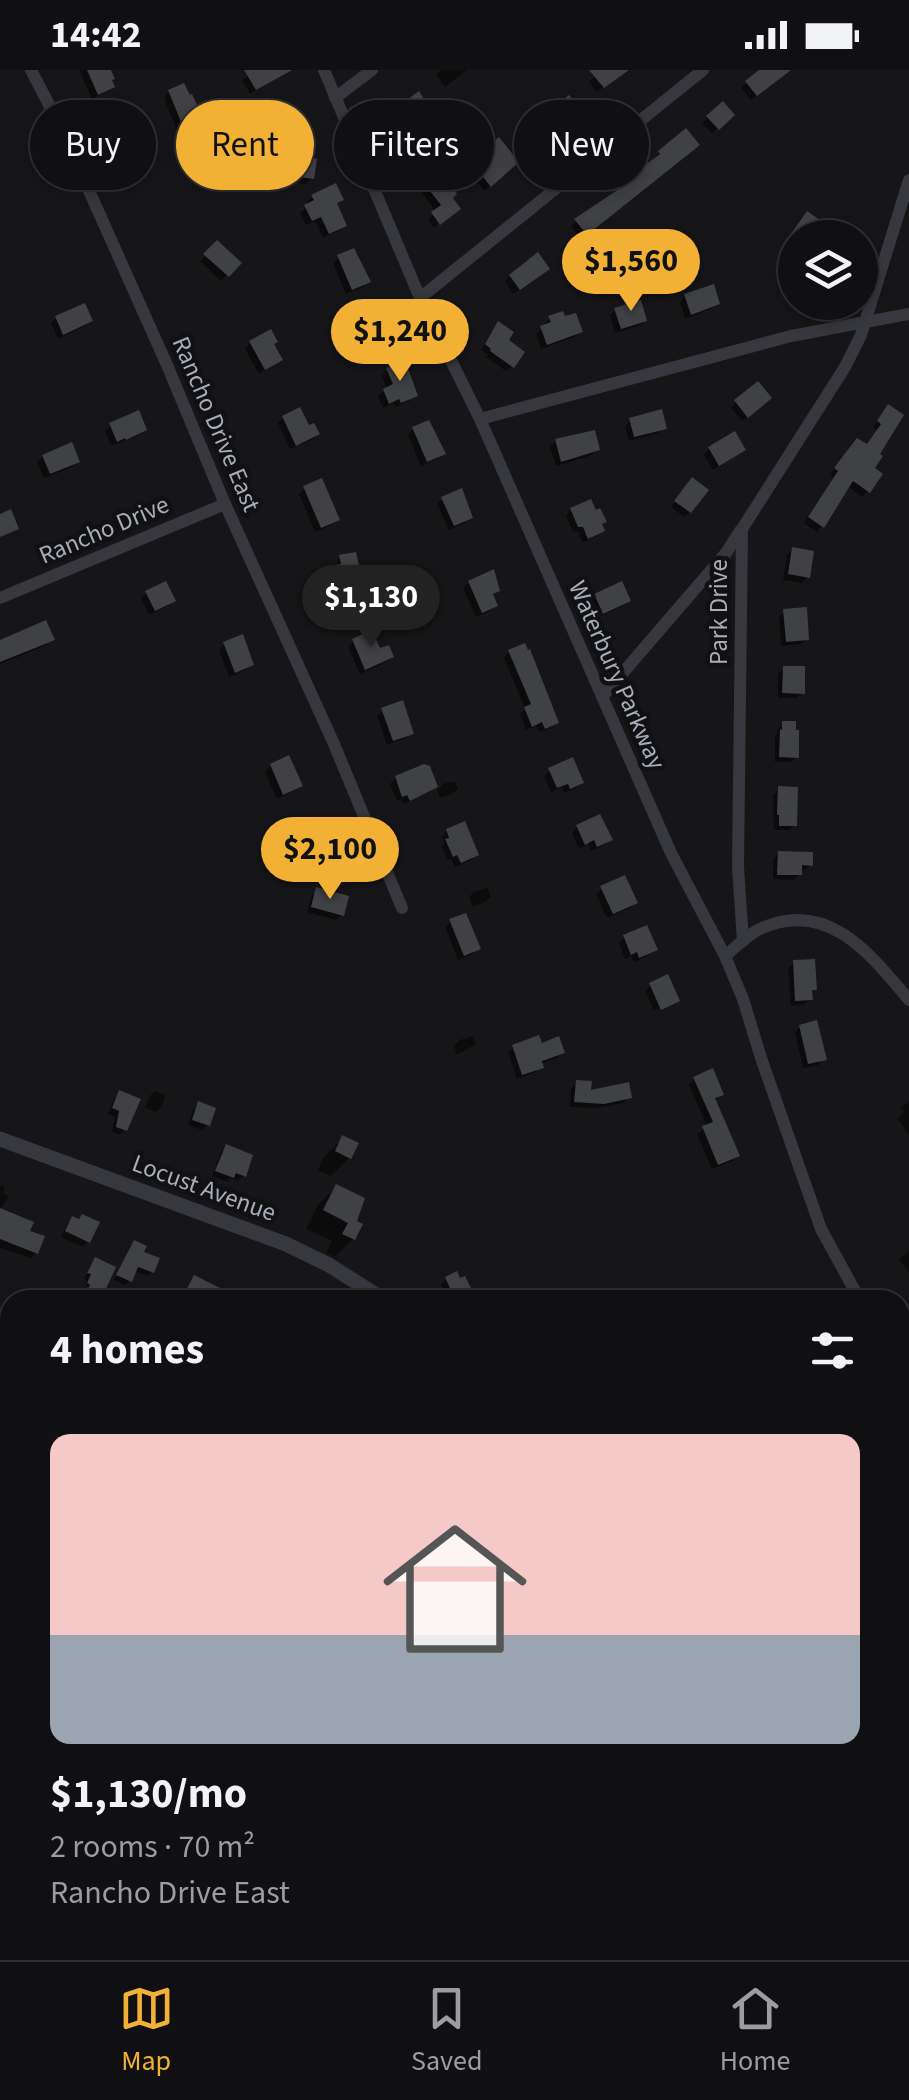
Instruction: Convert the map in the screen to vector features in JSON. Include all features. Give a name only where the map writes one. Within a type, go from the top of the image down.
[{"type":"street","name":"Rancho Drive East","points":[[31,70],[168,365],[402,908]]},
{"type":"street","name":"Waterbury Parkway","points":[[324,70],[420,298],[480,419],[671,854],[724,956],[743,1000],[821,1229],[855,1290]]},
{"type":"street","points":[[335,98],[372,70]]},
{"type":"street","points":[[420,298],[703,70]]},
{"type":"street","name":"Park Drive","points":[[743,941],[738,867],[742,528],[846,368],[866,321],[909,180]]},
{"type":"street","points":[[480,419],[791,336],[909,314]]},
{"type":"street","name":"Rancho Drive","points":[[0,598],[225,504]]},
{"type":"street","points":[[602,697],[726,553],[742,528]]},
{"type":"street","points":[[724,956],[760,928],[793,920],[815,921],[841,932],[868,952],[909,1000]]},
{"type":"street","name":"Locust Avenue","points":[[0,1139],[286,1244],[368,1290]]},
{"type":"building","points":[[87,70],[111,70],[115,87],[98,95]]},
{"type":"building","points":[[244,70],[292,70],[256,90]]},
{"type":"building","points":[[589,70],[629,70],[604,88]]},
{"type":"building","points":[[759,70],[791,70],[757,96],[745,81]]},
{"type":"building","points":[[184,83],[195,100],[176,100],[176,110],[168,90]]},
{"type":"building","points":[[419,91],[424,100],[407,100]]},
{"type":"building","points":[[723,101],[735,115],[719,130],[706,116]]},
{"type":"building","points":[[686,128],[700,145],[649,186],[649,162],[660,154],[658,151]]},
{"type":"building","points":[[499,137],[514,156],[514,166],[494,184],[494,141]]},
{"type":"building","points":[[334,184],[334,190],[339,190],[344,200],[337,203],[347,226],[329,234],[321,217],[312,221],[304,205],[314,200],[311,195]]},
{"type":"building","points":[[429,190],[454,190],[457,194],[453,198],[461,209],[440,225],[431,212],[441,205]]},
{"type":"building","points":[[618,190],[644,190],[587,235],[574,219]]},
{"type":"building","points":[[807,211],[820,220],[801,220]]},
{"type":"building","points":[[217,240],[242,263],[229,277],[203,254]]},
{"type":"building","points":[[354,248],[371,282],[352,290],[337,255]]},
{"type":"building","points":[[538,252],[550,269],[520,290],[509,275]]},
{"type":"building","points":[[714,284],[720,304],[691,315],[684,294]]},
{"type":"building","points":[[641,300],[647,321],[621,329],[614,308]]},
{"type":"building","points":[[85,303],[93,321],[63,335],[55,316]]},
{"type":"building","points":[[378,303],[396,338],[378,346],[362,311]]},
{"type":"building","points":[[563,311],[565,316],[576,313],[583,332],[547,345],[540,326],[551,322],[548,316]]},
{"type":"building","points":[[498,321],[514,332],[509,340],[525,352],[514,368],[485,344]]},
{"type":"building","points":[[271,329],[283,360],[265,370],[249,341]]},
{"type":"building","points":[[405,360],[418,396],[389,404],[383,389],[393,384],[386,368]]},
{"type":"building","points":[[758,381],[772,398],[748,418],[734,400]]},
{"type":"building","points":[[888,404],[904,415],[875,468],[883,474],[870,493],[853,481],[824,528],[808,517],[838,471],[834,468],[857,438],[867,444],[881,424],[877,421]]},
{"type":"building","points":[[300,407],[309,425],[314,423],[320,434],[296,446],[282,416]]},
{"type":"building","points":[[662,409],[667,429],[634,437],[629,418]]},
{"type":"building","points":[[139,410],[147,430],[117,442],[109,423]]},
{"type":"building","points":[[429,420],[446,454],[427,462],[412,427]]},
{"type":"building","points":[[595,430],[600,450],[561,462],[555,439]]},
{"type":"building","points":[[735,431],[746,450],[719,466],[708,447]]},
{"type":"building","points":[[72,442],[80,462],[50,474],[42,455]]},
{"type":"building","points":[[692,477],[709,490],[691,513],[674,501]]},
{"type":"building","points":[[322,478],[340,520],[321,528],[303,486]]},
{"type":"building","points":[[462,488],[473,518],[454,526],[441,497]]},
{"type":"building","points":[[591,499],[607,522],[602,524],[605,531],[588,539],[570,508]]},
{"type":"building","points":[[11,509],[19,529],[0,537],[0,514]]},
{"type":"building","points":[[792,547],[814,551],[810,578],[788,574]]},
{"type":"building","points":[[356,552],[359,565],[354,565],[355,598],[336,601],[334,565],[341,564],[339,555]]},
{"type":"building","points":[[494,569],[500,591],[493,594],[498,606],[482,613],[468,581]]},
{"type":"building","points":[[166,581],[176,601],[155,611],[145,591]]},
{"type":"building","points":[[622,581],[631,601],[603,614],[594,594]]},
{"type":"building","points":[[807,607],[809,640],[786,642],[783,609]]},
{"type":"building","points":[[46,620],[55,640],[0,662],[0,640]]},
{"type":"building","points":[[372,630],[380,648],[389,645],[394,657],[365,670],[352,639]]},
{"type":"building","points":[[243,634],[254,665],[235,673],[223,642]]},
{"type":"building","points":[[525,643],[559,723],[545,729],[542,722],[532,727],[524,707],[531,704],[508,650]]},
{"type":"building","points":[[783,666],[805,666],[805,694],[782,693]]},
{"type":"building","points":[[403,700],[414,734],[393,741],[381,708]]},
{"type":"building","points":[[782,721],[796,721],[799,758],[779,757]]},
{"type":"building","points":[[289,755],[303,786],[283,795],[270,764]]},
{"type":"building","points":[[573,757],[584,783],[570,789],[568,784],[557,788],[548,768]]},
{"type":"building","points":[[424,764],[430,766],[438,787],[410,801],[407,795],[402,797],[395,776]]},
{"type":"building","points":[[778,786],[798,787],[797,826],[779,826]]},
{"type":"building","points":[[600,814],[613,840],[597,847],[594,840],[585,845],[576,825]]},
{"type":"building","points":[[465,821],[479,855],[461,863],[457,855],[453,857],[445,839],[449,838],[446,829]]},
{"type":"building","points":[[778,851],[813,852],[813,866],[802,865],[802,875],[777,875]]},
{"type":"building","points":[[625,875],[638,903],[613,914],[600,886]]},
{"type":"building","points":[[316,887],[349,896],[344,916],[311,907]]},
{"type":"building","points":[[466,913],[481,949],[464,956],[449,919]]},
{"type":"building","points":[[647,925],[658,950],[639,958],[637,952],[631,955],[623,935]]},
{"type":"building","points":[[815,959],[817,990],[812,990],[813,1000],[795,1001],[793,960]]},
{"type":"building","points":[[668,974],[680,1001],[661,1010],[649,983]]},
{"type":"building","points":[[817,1020],[827,1060],[808,1064],[799,1025]]},
{"type":"building","points":[[539,1035],[542,1043],[559,1036],[565,1053],[542,1061],[544,1068],[522,1075],[512,1045]]},
{"type":"building","points":[[713,1068],[724,1095],[715,1098],[740,1156],[718,1165],[702,1126],[713,1122],[693,1077]]},
{"type":"building","points":[[576,1080],[592,1081],[591,1090],[629,1082],[632,1098],[604,1104],[574,1102]]},
{"type":"building","points":[[119,1090],[141,1099],[127,1131],[116,1127],[119,1111],[112,1108]]},
{"type":"building","points":[[198,1101],[216,1108],[210,1126],[192,1120]]},
{"type":"building","points":[[342,1135],[359,1143],[351,1159],[335,1151]]},
{"type":"building","points":[[226,1144],[253,1155],[246,1177],[236,1173],[234,1178],[215,1171]]},
{"type":"building","points":[[336,1184],[365,1198],[357,1221],[363,1224],[355,1240],[342,1234],[348,1223],[323,1210]]},
{"type":"building","points":[[0,1208],[34,1222],[30,1231],[45,1236],[38,1254],[0,1239]]},
{"type":"building","points":[[82,1214],[100,1222],[90,1243],[65,1231],[72,1216],[79,1219]]},
{"type":"building","points":[[134,1240],[147,1246],[144,1252],[160,1258],[154,1273],[138,1267],[132,1282],[116,1275]]},
{"type":"building","points":[[95,1257],[116,1267],[105,1290],[88,1289],[91,1274],[87,1273]]},
{"type":"building","points":[[457,1271],[460,1278],[465,1276],[472,1290],[451,1290],[445,1277]]},
{"type":"building","points":[[194,1275],[224,1290],[186,1290]]}]
